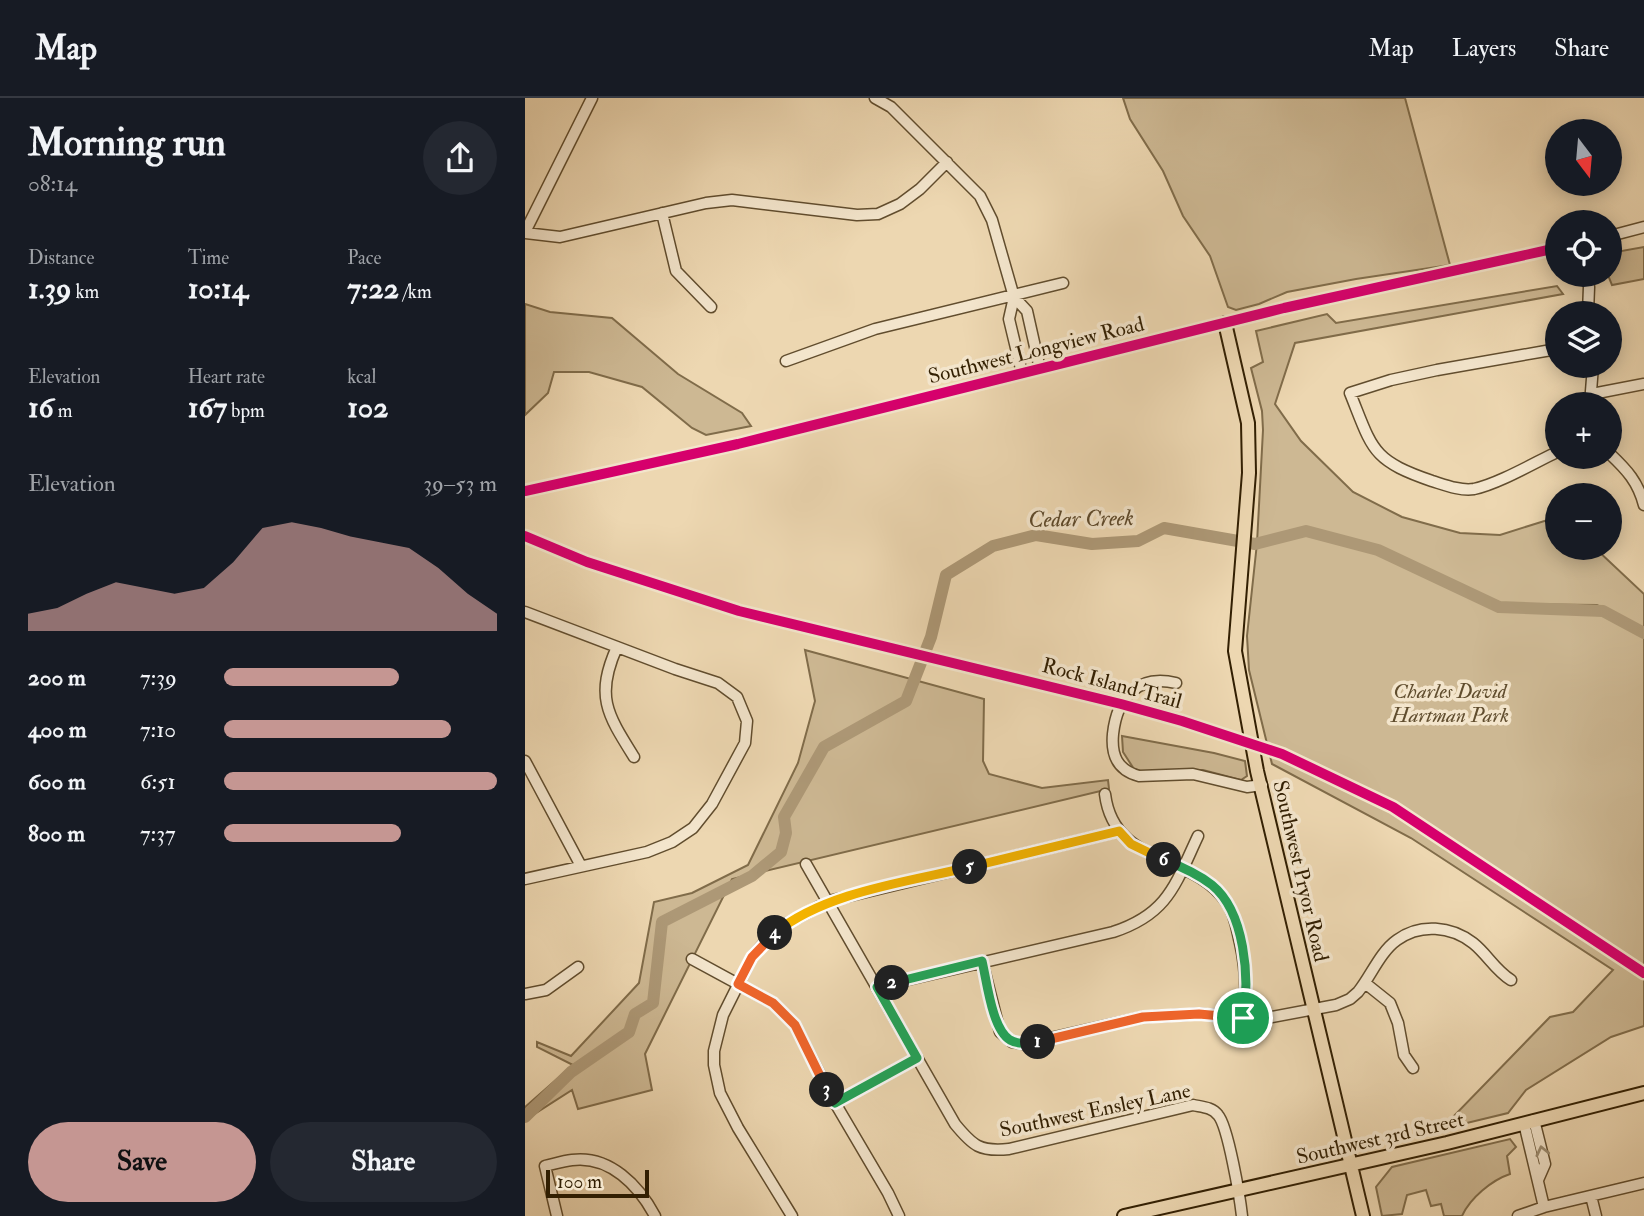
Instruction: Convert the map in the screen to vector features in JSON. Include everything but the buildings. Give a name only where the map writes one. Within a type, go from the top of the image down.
[{"type":"main road","name":"Southwest Pryor Road","points":[[1225,323],[1248,423],[1249,473],[1235,651],[1258,771],[1363,1216]]},
{"type":"main road","name":"Southwest 3rd Street","points":[[1124,1216],[1351,1165],[1644,1093]]},
{"type":"street","points":[[592,98],[525,233],[560,237],[706,203],[732,200],[857,215],[878,214],[900,204],[920,189],[947,162]]},
{"type":"street","points":[[875,98],[891,107],[980,196],[992,220],[1014,297],[1027,311],[1040,369]]},
{"type":"street","points":[[662,213],[676,271],[711,307]]},
{"type":"street","points":[[1622,233],[1644,228]]},
{"type":"street","name":"Southwest Longview Road","points":[[525,491],[738,444],[1297,305],[1545,251]]},
{"type":"street","points":[[786,361],[875,329],[1063,283]]},
{"type":"street","points":[[1014,297],[1009,319],[1022,373]]},
{"type":"street","points":[[1545,351],[1437,369],[1350,393],[1371,445],[1384,460],[1403,471],[1454,488],[1473,489],[1545,457]]},
{"type":"street","points":[[1616,392],[1644,384]]},
{"type":"street","points":[[1622,465],[1641,484],[1644,503]]},
{"type":"street","points":[[525,612],[718,683],[737,697],[747,721],[745,743],[712,804],[692,828],[672,842],[647,852],[525,879]]},
{"type":"street","points":[[617,647],[608,668],[604,688],[612,721],[633,757]]},
{"type":"street","points":[[1177,683],[1159,681],[1144,684],[1132,691],[1119,707],[1112,747],[1123,770],[1139,776],[1193,774],[1247,788],[1262,785]]},
{"type":"street","points":[[525,761],[581,866]]},
{"type":"street","points":[[1105,794],[1108,813],[1131,844],[1212,885],[1229,904],[1237,927],[1247,977],[1243,1018]]},
{"type":"street","points":[[792,1216],[738,1128],[720,1093],[714,1065],[714,1051],[723,1015],[752,957],[788,923],[829,901],[1119,831]]},
{"type":"street","points":[[877,987],[1136,925],[1155,911],[1172,891],[1198,836]]},
{"type":"street","name":"Southwest Ensley Lane","points":[[806,864],[955,1124],[971,1143],[989,1151],[1009,1149],[1193,1105],[1213,1110],[1220,1116],[1239,1191]]},
{"type":"street","points":[[982,961],[1000,1032],[1012,1042],[1024,1044],[1143,1017],[1199,1014],[1267,1018],[1345,1002],[1358,992],[1395,941],[1415,932],[1437,928],[1463,936],[1475,944],[1499,973],[1511,980]]},
{"type":"street","points":[[692,959],[773,1003],[795,1025],[835,1103],[888,1192],[899,1216]]},
{"type":"street","points":[[525,994],[546,990],[578,967]]},
{"type":"street","points":[[1365,983],[1390,1003],[1398,1023],[1404,1055],[1413,1068]]},
{"type":"street","points":[[835,1103],[917,1058]]},
{"type":"street","points":[[1529,1122],[1544,1207]]},
{"type":"street","points":[[557,1216],[545,1167],[574,1160],[598,1161],[612,1168],[644,1197],[655,1216]]},
{"type":"street","points":[[1518,1216],[1544,1207],[1644,1183]]},
{"type":"street","points":[[1239,1191],[1243,1216]]},
{"type":"street","points":[[1591,1196],[1596,1216]]},
{"type":"green space","points":[[1123,98],[1405,98],[1450,265],[1287,292],[1236,310],[1228,307],[1210,256],[1183,216],[1163,171],[1130,119]]},
{"type":"green space","points":[[1644,247],[1644,279],[1622,283],[1622,251]]},
{"type":"green space","name":"Charles David Hartman Park","points":[[1558,287],[1563,294],[1295,343],[1275,404],[1301,441],[1353,492],[1402,517],[1460,533],[1500,535],[1545,521],[1545,560],[1608,560],[1644,594],[1644,630],[1597,605],[1503,604],[1434,574],[1453,588],[1499,607],[1603,611],[1644,633],[1644,1026],[1611,1037],[1526,1090],[1508,1113],[1438,1130],[1434,1126],[1453,1117],[1550,1017],[1573,1012],[1613,970],[1411,838],[1272,764],[1249,670],[1247,636],[1257,543],[1263,430],[1262,411],[1251,368],[1263,362],[1256,331],[1327,314],[1336,323]]},
{"type":"green space","points":[[525,304],[550,312],[612,318],[678,374],[742,413],[751,426],[706,435],[692,428],[642,387],[589,372],[554,372],[548,393],[525,415]]},
{"type":"green space","points":[[805,650],[984,699],[983,761],[989,774],[1042,788],[1108,780],[1109,789],[732,879],[645,1054],[652,1090],[578,1109],[572,1090],[525,1120],[525,1107],[573,1065],[537,1047],[537,1042],[571,1056],[639,983],[654,902],[692,893],[748,865],[798,763],[815,701]]},
{"type":"green space","points":[[1122,736],[1245,761],[1247,776],[1241,780],[1203,770],[1144,772],[1134,769],[1123,752]]},
{"type":"green space","points":[[1510,1139],[1516,1147],[1507,1156],[1510,1174],[1482,1191],[1462,1216],[1444,1216],[1441,1204],[1431,1206],[1426,1190],[1407,1195],[1402,1214],[1382,1216],[1376,1187],[1392,1167]]},
{"type":"waterway","name":"Cedar Creek","points":[[525,1117],[571,1072],[629,1032],[635,1014],[653,1003],[662,922],[752,876],[781,852],[786,833],[784,817],[824,747],[906,701],[931,637],[946,575],[993,546],[1036,535],[1092,544],[1138,541],[1164,528],[1255,544],[1306,531],[1378,550],[1499,607],[1603,611],[1644,633]]},
{"type":"cycle path","points":[[525,491],[738,444],[1284,308],[1545,251]]},
{"type":"cycle path","name":"Rock Island Trail","points":[[525,536],[587,562],[739,611],[1121,704],[1282,754],[1393,807],[1644,973]]},
{"type":"route","points":[[1119,831],[1131,844],[1212,885],[1229,904],[1237,927],[1247,977],[1243,1018],[1199,1014],[1143,1017],[1038,1042],[1012,1042],[1000,1032],[982,961],[877,987],[917,1058],[835,1103],[795,1025],[773,1003],[738,984],[752,957],[766,941],[788,923],[829,901],[1119,831]]}]
